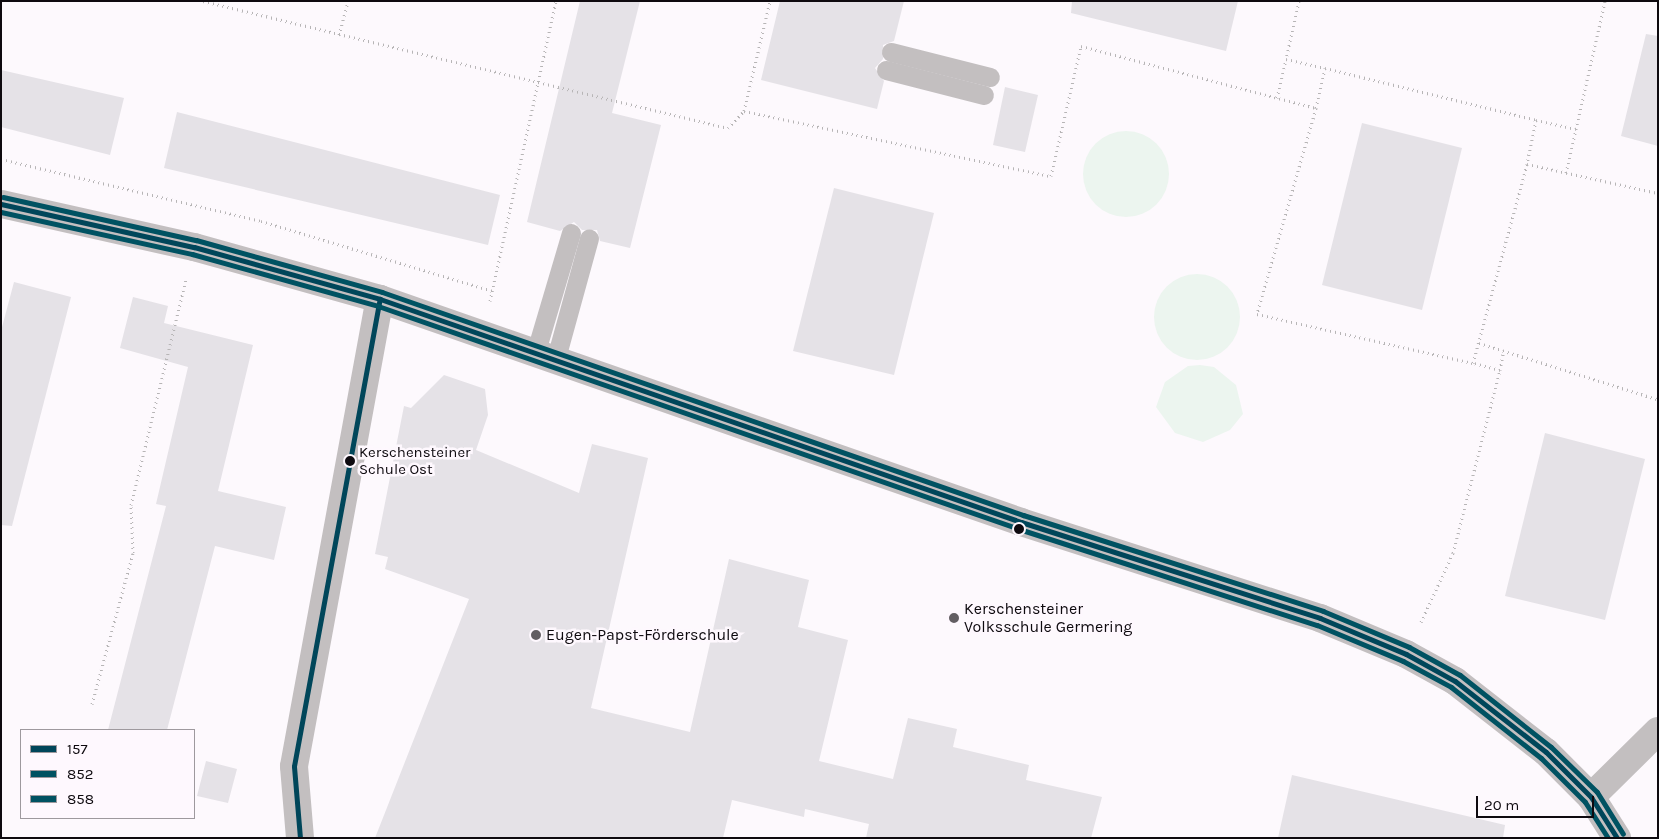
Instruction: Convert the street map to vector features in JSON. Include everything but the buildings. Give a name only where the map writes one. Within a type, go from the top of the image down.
[{"type":"street","points":[[1,204],[194,247],[380,299],[484,333],[1021,522],[1320,618],[1406,654],[1455,681],[1546,752],[1592,797],[1616,838]]},
{"type":"street","points":[[300,838],[294,766],[380,299]]},
{"type":"street","points":[[1592,797],[1658,731]]},
{"type":"lane","points":[[984,96],[888,61],[990,77]]},
{"type":"lane","points":[[546,355],[580,236]]},
{"type":"path","points":[[203,1],[728,128],[744,111],[770,1]]},
{"type":"path","points":[[339,35],[348,1]]},
{"type":"path","points":[[484,333],[536,83],[556,1]]},
{"type":"path","points":[[1277,98],[1299,1]]},
{"type":"path","points":[[1566,173],[1605,1]]},
{"type":"path","points":[[744,111],[1051,176],[1081,46],[1316,108]]},
{"type":"path","points":[[1286,59],[1576,129]]},
{"type":"path","points":[[1325,68],[1316,108],[1257,314],[1500,370]]},
{"type":"path","points":[[1473,363],[1527,164],[1536,120]]},
{"type":"path","points":[[1,159],[261,220],[492,291]]},
{"type":"path","points":[[1527,164],[1658,194]]},
{"type":"path","points":[[92,704],[133,554],[131,505],[194,247]]},
{"type":"path","points":[[1479,343],[1658,398]]},
{"type":"path","points":[[1406,654],[1454,553],[1504,350]]},
{"type":"shaded area","points":[[1126,131],[1142,134],[1150,138],[1162,150],[1166,158],[1169,174],[1166,190],[1162,198],[1150,210],[1142,214],[1126,217],[1110,214],[1102,210],[1090,198],[1086,190],[1083,174],[1086,158],[1090,150],[1102,138],[1110,134]]},
{"type":"shaded area","points":[[1197,274],[1213,277],[1221,281],[1233,293],[1237,301],[1240,317],[1237,333],[1233,341],[1221,353],[1213,357],[1197,360],[1181,357],[1173,353],[1161,341],[1157,333],[1154,317],[1157,301],[1161,293],[1173,281],[1181,277]]},
{"type":"shaded area","points":[[1188,366],[1214,367],[1236,385],[1243,414],[1230,430],[1203,442],[1175,433],[1156,407],[1165,382]]},
{"type":"transit line","name":"858","points":[[3,197],[196,240],[382,292],[1023,515],[1323,611],[1409,647],[1460,675],[1551,747],[1597,792],[1623,834]]},
{"type":"transit line","name":"157","points":[[1,204],[194,247],[380,299],[1021,522],[1320,618],[1406,654],[1455,681],[1546,752],[1591,797],[1617,838]]},
{"type":"transit line","name":"852","points":[[1,212],[192,254],[378,306],[1019,529],[1317,625],[1403,661],[1451,687],[1541,758],[1585,802],[1608,838]]},
{"type":"transit line","name":"157","points":[[300,838],[294,766],[380,299]]},
{"type":"place","name":"Kerschensteiner Schule Ost","points":[[350,461]]},
{"type":"place","name":"Kerschensteiner Volksschule Germering","points":[[954,618]]},
{"type":"place","name":"Eugen-Papst-Förderschule","points":[[536,635]]}]
